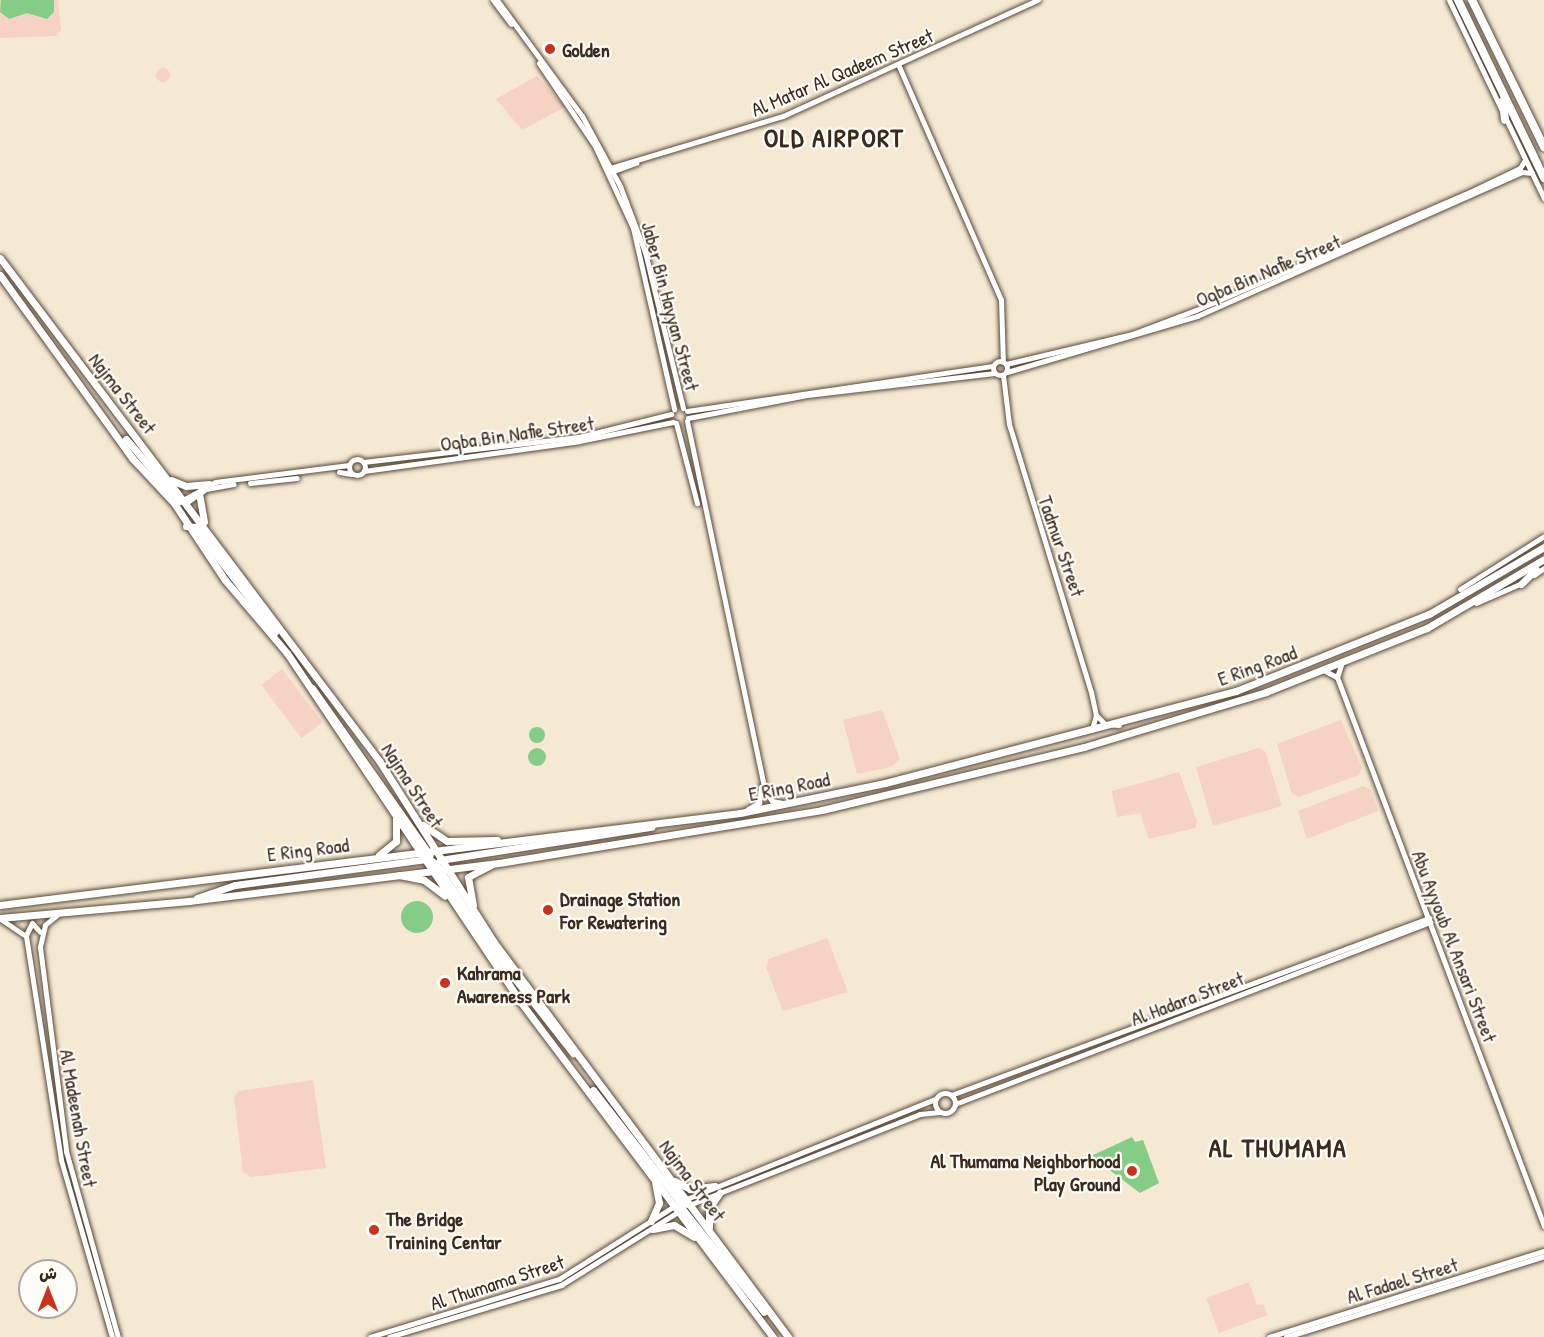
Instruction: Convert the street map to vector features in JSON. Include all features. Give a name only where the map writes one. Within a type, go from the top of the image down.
[{"type":"highway","points":[[1458,0],[1544,178]]},
{"type":"highway","points":[[1472,0],[1544,147]]},
{"type":"highway","points":[[1497,79],[1505,120]]},
{"type":"main road","name":"Najma Street","points":[[0,258],[169,480],[181,502],[208,533],[416,819],[453,903],[576,1072],[651,1173],[713,1235],[788,1337]]},
{"type":"main road","name":"Najma Street","points":[[0,274],[157,489],[181,502],[186,526],[304,678],[394,813],[475,914],[670,1177],[702,1244],[774,1337]]},
{"type":"main road","points":[[80,385],[140,459],[181,502]]},
{"type":"main road","points":[[140,459],[164,484],[169,480],[186,486],[209,484]]},
{"type":"main road","points":[[199,493],[208,533]]},
{"type":"main road","points":[[186,526],[195,527],[292,648]]},
{"type":"main road","name":"E Ring Road","points":[[0,919],[65,910],[189,901],[382,874],[508,841],[740,813],[794,804],[1086,734],[1236,691],[1362,643],[1453,602],[1544,547]]},
{"type":"main road","points":[[1521,584],[1544,559]]},
{"type":"main road","name":"E Ring Road","points":[[0,905],[375,858],[505,862],[822,810],[1084,747],[1325,671],[1476,603],[1544,559]]},
{"type":"main road","points":[[304,678],[434,860],[487,943],[561,1041],[588,1068]]},
{"type":"main road","points":[[375,858],[396,841],[394,813]]},
{"type":"main road","points":[[416,819],[444,840],[508,841]]},
{"type":"main road","points":[[189,901],[235,885],[434,860],[668,822]]},
{"type":"main road","points":[[475,914],[468,878],[505,862]]},
{"type":"main road","points":[[382,874],[424,880],[453,903]]},
{"type":"main road","points":[[576,1072],[781,1328]]},
{"type":"main road","points":[[651,1173],[659,1202],[651,1221]]},
{"type":"main road","points":[[670,1177],[690,1189],[718,1189],[707,1212],[713,1235]]},
{"type":"main road","points":[[653,1229],[678,1226],[702,1244]]},
{"type":"street","name":"Jaber Bin Hayyan Street","points":[[493,0],[561,89],[620,186],[645,252],[685,409],[765,792],[772,801],[794,804]]},
{"type":"street","name":"Jaber Bin Hayyan Street","points":[[497,0],[604,154],[641,254],[674,423]]},
{"type":"street","name":"Al Matar Al Qadeem Street","points":[[610,170],[783,116],[1038,0]]},
{"type":"street","points":[[1449,0],[1544,198]]},
{"type":"street","name":"Tadmur Street","points":[[898,64],[1001,300],[1000,368],[1021,467],[1059,576],[1096,715]]},
{"type":"street","points":[[604,154],[625,165],[620,186]]},
{"type":"street","name":"Oqba Bin Nafie Street","points":[[352,474],[579,441],[807,395],[1000,368],[1132,334],[1196,310],[1465,194],[1520,168],[1525,160]]},
{"type":"street","name":"Oqba Bin Nafie Street","points":[[349,465],[353,460],[363,462],[579,437],[685,409],[1000,368],[1197,316],[1522,172],[1532,173]]},
{"type":"street","points":[[674,423],[762,792],[759,803],[740,813]]},
{"type":"street","points":[[363,462],[364,471]]},
{"type":"street","points":[[349,465],[352,474],[229,485],[199,493],[181,502],[209,484],[349,465]]},
{"type":"street","points":[[1460,589],[1544,536]]},
{"type":"street","name":"E Ring Road","points":[[1476,603],[1521,584],[1544,568]]},
{"type":"street","points":[[1325,671],[1337,677],[1341,665]]},
{"type":"street","name":"Abu Ayyoub Al Ansari Street","points":[[1337,677],[1544,1226]]},
{"type":"street","points":[[1086,734],[1096,715],[1105,724],[1119,725]]},
{"type":"street","points":[[40,936],[48,920],[65,910]]},
{"type":"street","points":[[0,919],[16,925],[27,936],[32,923],[39,925],[40,936]]},
{"type":"street","name":"Al Hadara Street","points":[[951,1095],[1429,920]]},
{"type":"street","name":"Al Hadara Street","points":[[955,1104],[1429,920]]},
{"type":"street","name":"Al Madeenah Street","points":[[27,936],[61,1160],[112,1337]]},
{"type":"street","name":"Al Madeenah Street","points":[[40,936],[67,1158],[118,1337]]},
{"type":"street","points":[[682,1205],[718,1189],[935,1099],[942,1093],[951,1095],[955,1104],[950,1112],[920,1114],[718,1189]]},
{"type":"street","points":[[935,1099],[940,1112]]},
{"type":"street","name":"Al Thumama Street","points":[[370,1337],[547,1285],[588,1265],[651,1221],[682,1205]]},
{"type":"street","name":"Al Thumama Street","points":[[389,1337],[561,1285],[653,1229],[682,1205]]},
{"type":"street","name":"Al Fadael Street","points":[[1269,1337],[1282,1336],[1544,1251]]},
{"type":"street","points":[[1282,1336],[1544,1256]]},
{"type":"shaded area","points":[[0,0],[58,0],[61,29],[57,36],[0,38]]},
{"type":"shaded area","points":[[163,68],[168,70],[170,75],[168,80],[163,82],[158,80],[156,75],[158,70]]},
{"type":"shaded area","points":[[537,76],[565,107],[522,130],[496,99]]},
{"type":"shaded area","points":[[282,669],[322,723],[302,738],[261,685]]},
{"type":"shaded area","points":[[882,710],[900,759],[891,767],[857,774],[843,720]]},
{"type":"shaded area","points":[[1341,720],[1362,768],[1359,775],[1299,797],[1292,794],[1277,744]]},
{"type":"shaded area","points":[[1259,748],[1265,751],[1282,806],[1213,826],[1196,767]]},
{"type":"shaded area","points":[[1179,772],[1197,821],[1195,828],[1149,839],[1140,813],[1117,817],[1112,791]]},
{"type":"shaded area","points":[[1363,786],[1371,790],[1378,811],[1307,839],[1298,811]]},
{"type":"shaded area","points":[[827,938],[848,992],[783,1011],[766,967],[769,959]]},
{"type":"shaded area","points":[[313,1080],[326,1168],[251,1177],[243,1172],[234,1097],[239,1091]]},
{"type":"shaded area","points":[[1249,1282],[1257,1305],[1263,1304],[1268,1315],[1219,1333],[1206,1298]]},
{"type":"green space","points":[[1,0],[54,0],[54,12],[47,19],[27,13],[9,19],[0,12]]},
{"type":"green space","points":[[534,727],[540,727],[545,735],[543,741],[534,743],[529,738],[529,732]]},
{"type":"green space","points":[[537,748],[543,751],[546,757],[543,763],[537,766],[531,763],[528,757],[531,751]]},
{"type":"green space","points":[[417,901],[428,906],[433,917],[428,928],[417,933],[406,928],[401,917],[406,906]]},
{"type":"green space","name":"Al Thumama Neighborhood Play Ground","points":[[1132,1137],[1135,1142],[1143,1140],[1159,1183],[1140,1193],[1091,1156]]},
{"type":"place","name":"Golden","points":[[550,49]]},
{"type":"place","name":"Drainage Station For Rewatering","points":[[548,910]]},
{"type":"place","name":"Kahrama Awareness Park","points":[[445,983]]},
{"type":"place","name":"Al Thumama Neighborhood Play Ground","points":[[1132,1171]]},
{"type":"place","name":"The Bridge Training Centar","points":[[374,1230]]},
{"type":"district","name":"OLD AIRPORT","points":[[834,138]]},
{"type":"district","name":"AL THUMAMA","points":[[1278,1148]]}]
